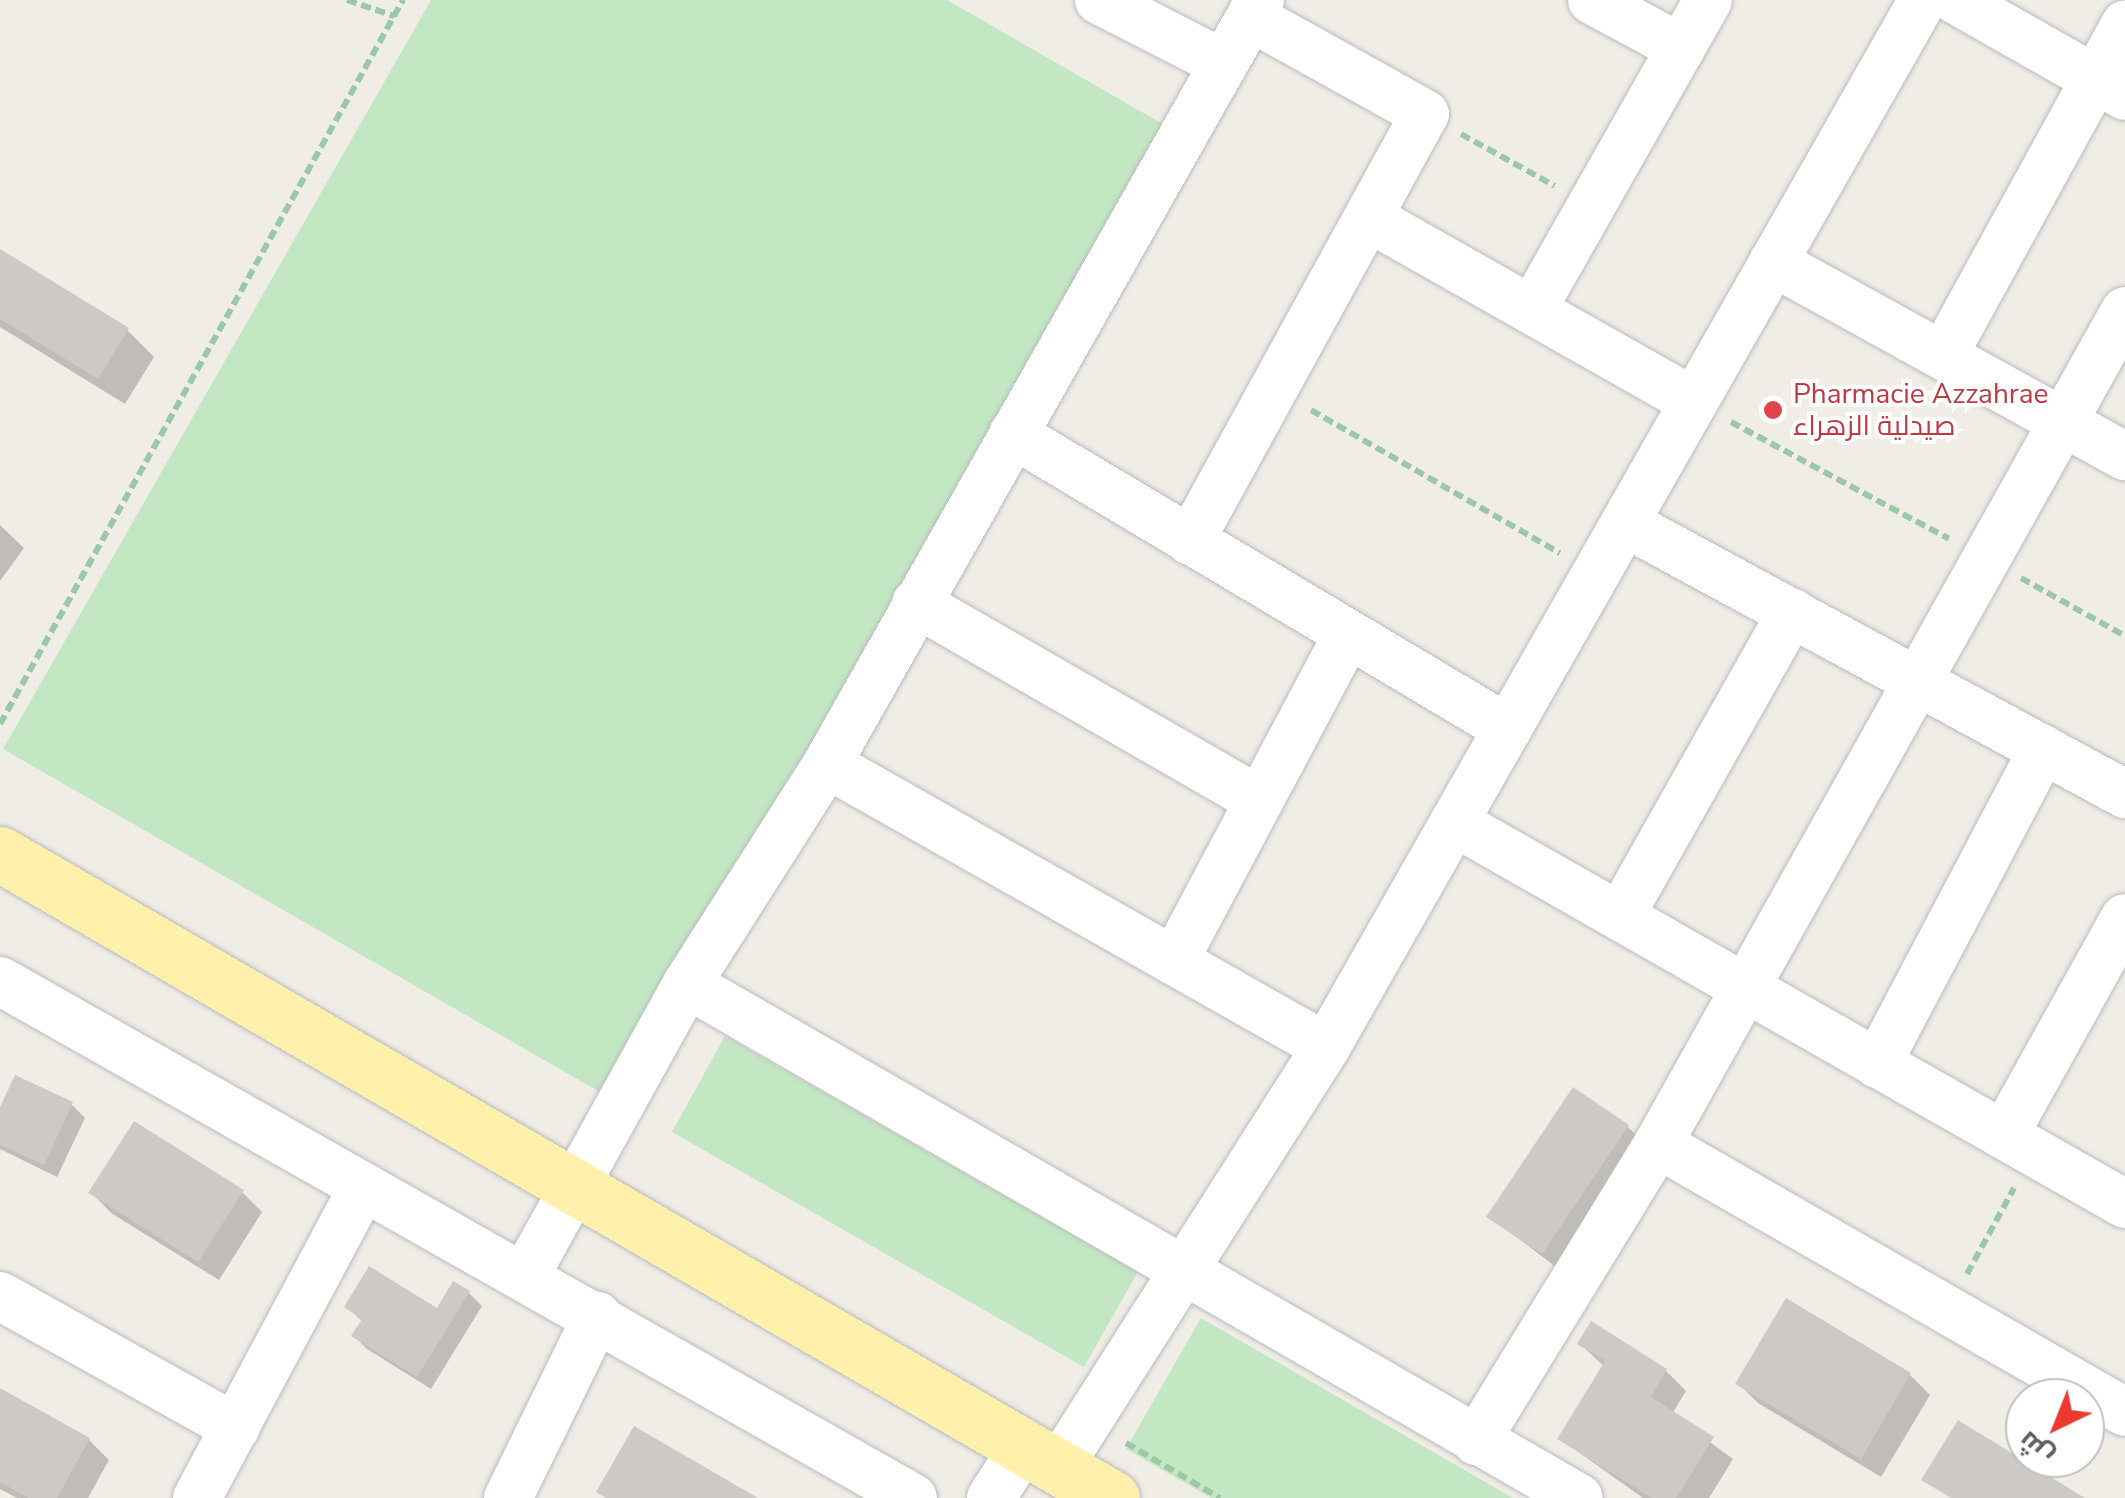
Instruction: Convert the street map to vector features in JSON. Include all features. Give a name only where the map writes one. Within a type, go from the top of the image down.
[{"type":"main road","points":[[0,854],[1112,1498]]},
{"type":"street","points":[[1099,0],[1224,64]]},
{"type":"street","points":[[1592,0],[1681,48]]},
{"type":"street","points":[[1532,310],[1708,0]]},
{"type":"street","points":[[991,1498],[1041,1458],[1180,1271],[1326,1047],[1923,0]]},
{"type":"street","points":[[1956,0],[2110,88]]},
{"type":"street","points":[[525,1276],[687,984],[827,764],[1255,8],[1424,114],[1190,541]]},
{"type":"street","points":[[1944,354],[2110,88],[2125,26]]},
{"type":"street","points":[[1369,218],[1692,401]]},
{"type":"street","points":[[1773,262],[2125,456]]},
{"type":"street","points":[[1476,1441],[1658,1144],[2125,311]]},
{"type":"street","points":[[1013,434],[1508,729]]},
{"type":"street","points":[[1625,523],[2125,794]]},
{"type":"street","points":[[916,603],[1259,800]]},
{"type":"street","points":[[1620,916],[1792,612]]},
{"type":"street","points":[[1174,961],[1347,636]]},
{"type":"street","points":[[1878,1064],[2043,749]]},
{"type":"street","points":[[827,764],[1326,1047]]},
{"type":"street","points":[[1454,822],[2125,1204]]},
{"type":"street","points":[[2019,1144],[2125,918]]},
{"type":"street","points":[[0,981],[913,1498]]},
{"type":"street","points":[[687,984],[1579,1498]]},
{"type":"street","points":[[1658,1144],[2125,1412]]},
{"type":"street","points":[[197,1498],[363,1188]]},
{"type":"street","points":[[0,1296],[236,1428]]},
{"type":"street","points":[[508,1498],[597,1316]]},
{"type":"path","points":[[346,0],[394,16]]},
{"type":"path","points":[[0,724],[403,0]]},
{"type":"path","points":[[1424,114],[1592,206]]},
{"type":"path","points":[[1275,389],[1596,574]]},
{"type":"path","points":[[1692,401],[2125,636]]},
{"type":"path","points":[[1948,1310],[2019,1144]]},
{"type":"path","points":[[1118,1438],[1220,1498]]},
{"type":"green space","points":[[431,0],[947,0],[1168,127],[612,1099],[3,749]]},
{"type":"green space","points":[[725,1036],[1138,1272],[1084,1367],[672,1132]]},
{"type":"green space","points":[[1201,1318],[1513,1498],[1211,1498],[1126,1449]]},
{"type":"building","points":[[0,249],[129,328],[98,379],[0,319]]},
{"type":"building","points":[[15,1075],[73,1102],[44,1165],[0,1145],[0,1107]]},
{"type":"building","points":[[1573,1087],[1629,1125],[1542,1254],[1486,1217]]},
{"type":"building","points":[[134,1121],[244,1190],[198,1262],[88,1193]]},
{"type":"building","points":[[369,1266],[437,1308],[453,1281],[470,1291],[417,1377],[351,1336],[362,1319],[344,1307]]},
{"type":"building","points":[[1786,1298],[1911,1373],[1861,1459],[1735,1384]]},
{"type":"building","points":[[1591,1321],[1667,1369],[1651,1397],[1714,1437],[1676,1498],[1652,1498],[1557,1439],[1605,1361],[1577,1344]]},
{"type":"building","points":[[0,1388],[90,1438],[57,1498],[29,1498],[0,1482]]},
{"type":"building","points":[[1958,1420],[2005,1449],[2005,1478],[2052,1478],[2085,1498],[1951,1498],[1921,1480]]},
{"type":"building","points":[[634,1426],[758,1498],[606,1498],[596,1492]]},
{"type":"place","name":"Pharmacie Azzahrae صيدلية الزهراء","points":[[1773,410]]}]
